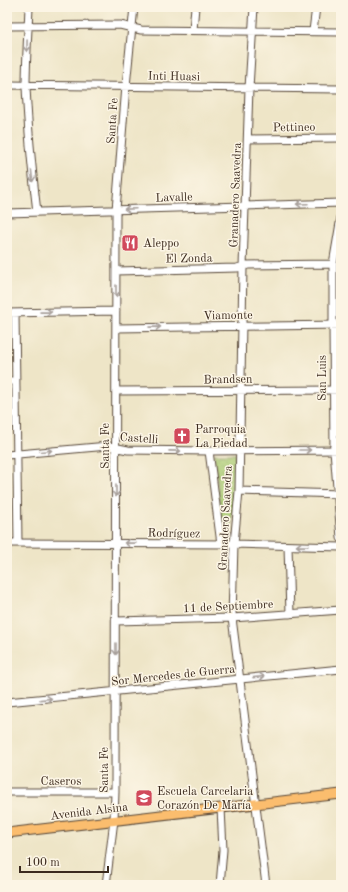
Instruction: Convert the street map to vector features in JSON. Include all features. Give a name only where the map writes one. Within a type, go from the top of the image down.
[{"type":"main road","name":"Avenida Alsina","points":[[7,833],[341,794]]},
{"type":"street","points":[[29,7],[26,85],[32,175],[37,212]]},
{"type":"street","name":"Santa Fe","points":[[106,885],[114,820],[115,792],[116,210],[134,7]]},
{"type":"street","points":[[193,30],[195,7]]},
{"type":"street","name":"Granadero Saavedra","points":[[254,7],[249,88],[242,267],[239,492],[234,544],[232,618],[266,885]]},
{"type":"street","points":[[313,31],[316,7]]},
{"type":"street","points":[[7,26],[120,25],[141,30],[341,32]]},
{"type":"street","name":"Inti Huasi","points":[[7,85],[341,89]]},
{"type":"street","name":"Pettineo","points":[[248,139],[341,138]]},
{"type":"street","name":"Lavalle","points":[[7,213],[341,203]]},
{"type":"street","name":"San Luis","points":[[341,217],[333,264],[337,325],[337,450],[341,538]]},
{"type":"street","name":"El Zonda","points":[[116,271],[237,268],[248,265],[333,264]]},
{"type":"street","points":[[18,543],[15,381],[11,313],[116,311]]},
{"type":"street","name":"Viamonte","points":[[116,328],[337,325]]},
{"type":"street","points":[[7,381],[15,381]]},
{"type":"street","name":"Brandsen","points":[[116,392],[337,390]]},
{"type":"street","name":"Castelli","points":[[7,455],[108,446],[128,450],[337,450]]},
{"type":"street","name":"Granadero Saavedra","points":[[209,451],[221,544]]},
{"type":"street","points":[[239,492],[339,494]]},
{"type":"street","name":"Rodríguez","points":[[7,544],[234,544],[341,547]]},
{"type":"street","points":[[288,546],[290,614]]},
{"type":"street","name":"11 de Septiembre","points":[[116,621],[232,618],[341,610]]},
{"type":"street","name":"Sor Mercedes de Guerra","points":[[7,702],[341,669]]},
{"type":"street","name":"Caseros","points":[[7,792],[115,792]]},
{"type":"street","points":[[220,885],[223,850],[221,808]]},
{"type":"green space","points":[[214,454],[236,454],[231,530],[229,537],[226,538],[222,529]]},
{"type":"place","name":"Aleppo","points":[[130,243]]},
{"type":"place","name":"Parroquia La Piedad","points":[[182,436]]},
{"type":"place","name":"Escuela Carcelaria Corazón De María","points":[[144,798]]}]
